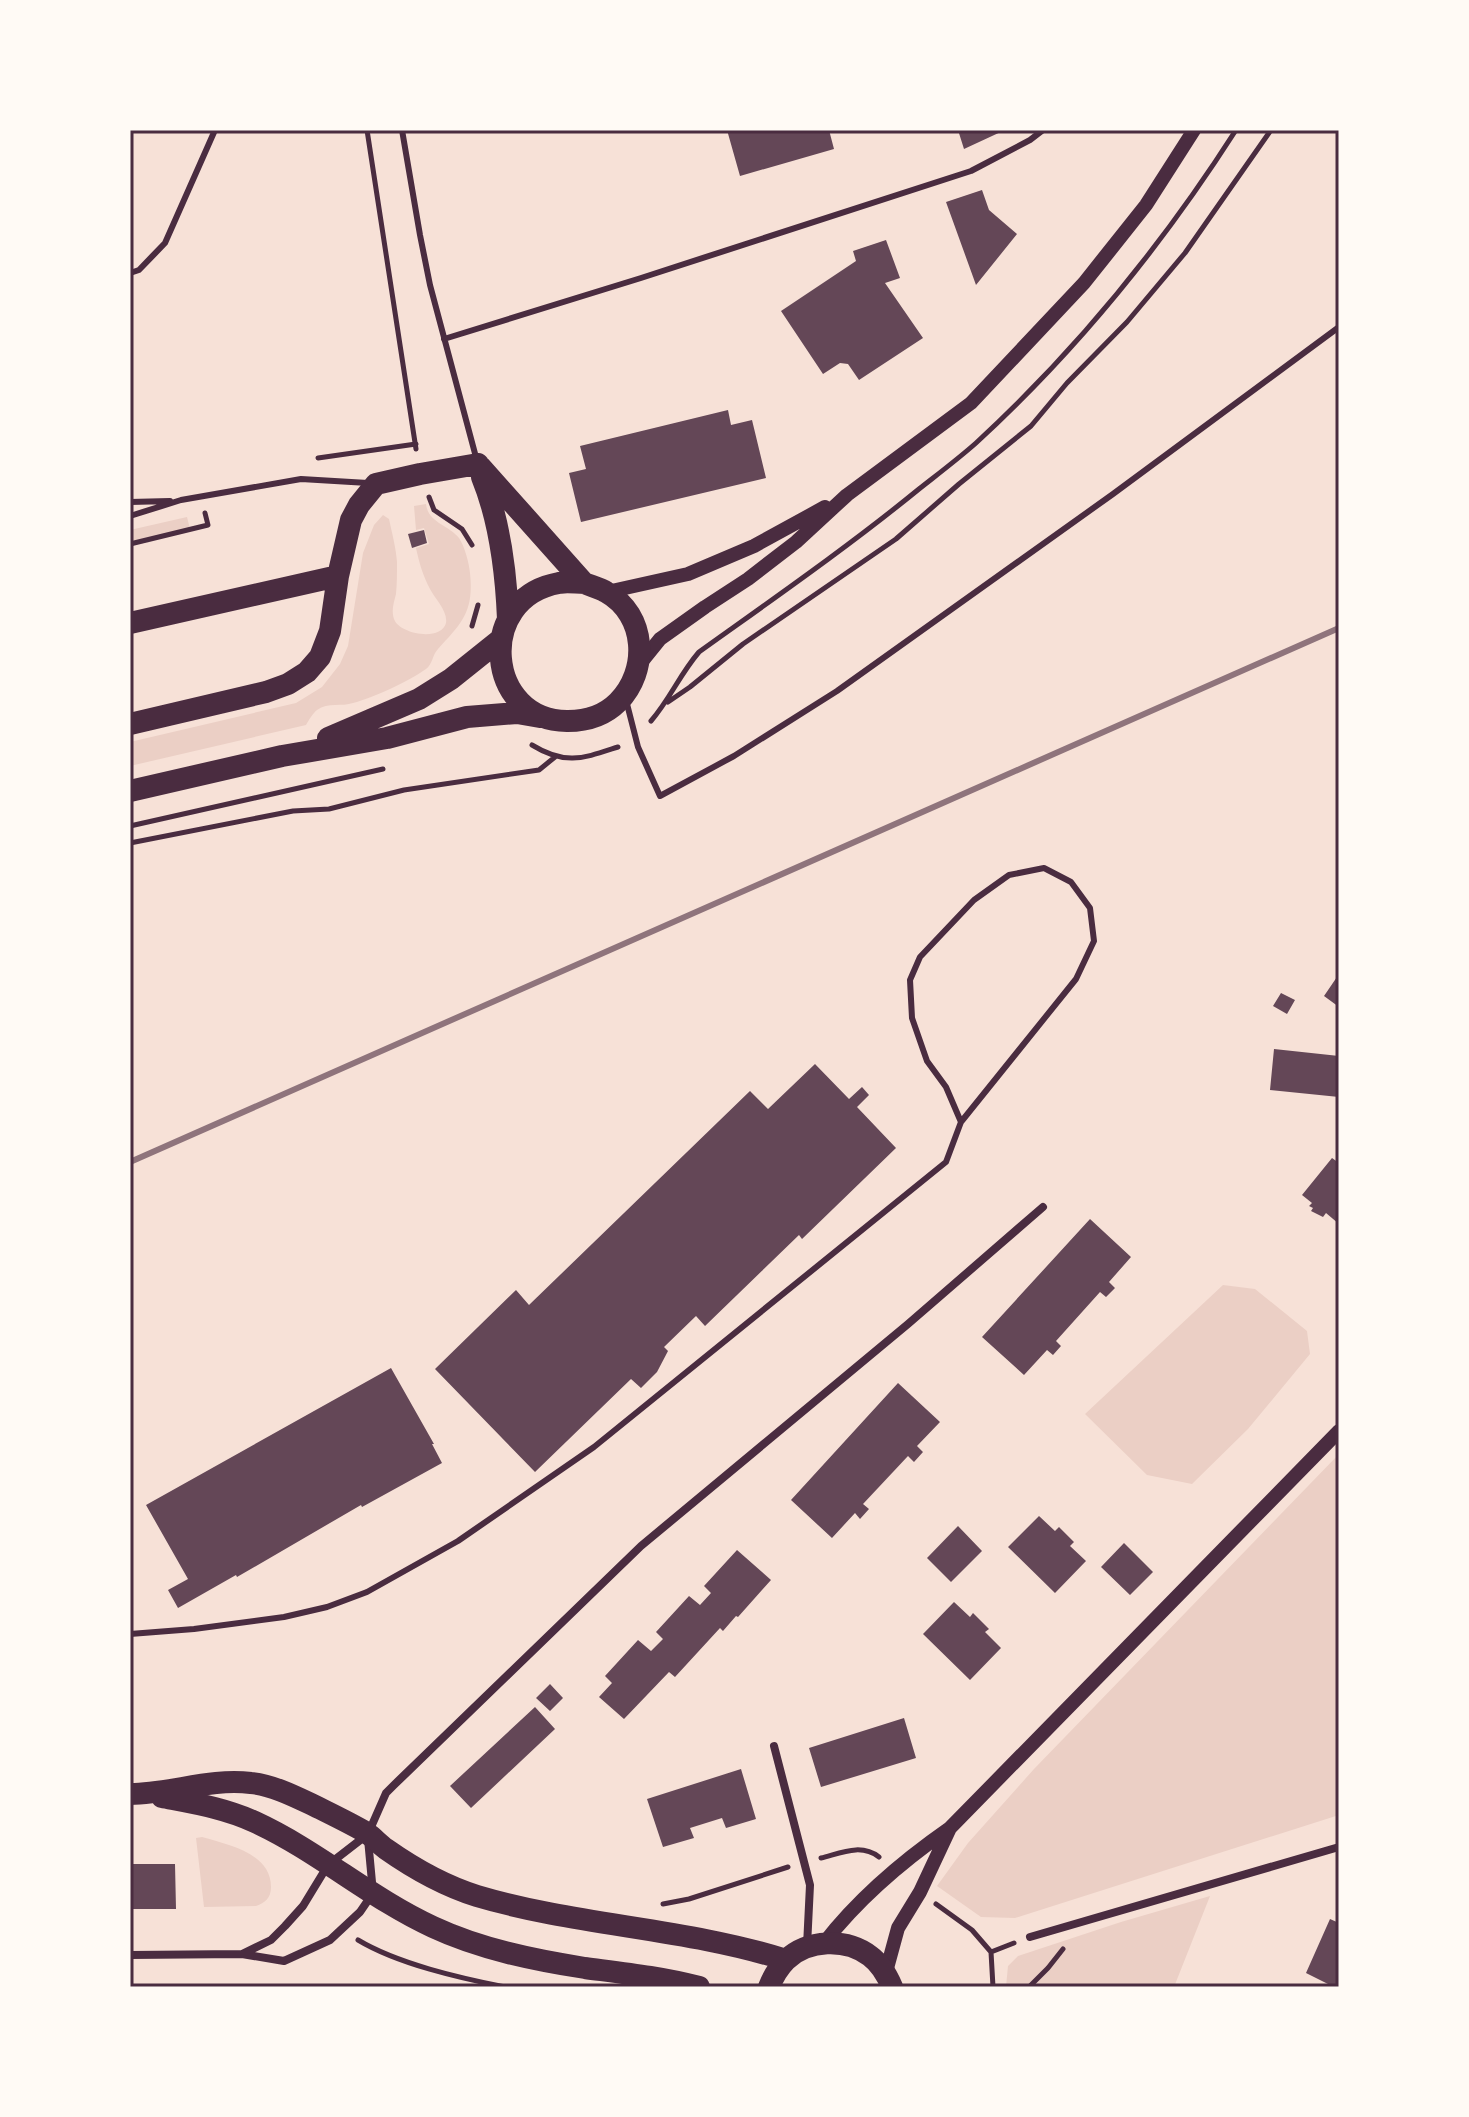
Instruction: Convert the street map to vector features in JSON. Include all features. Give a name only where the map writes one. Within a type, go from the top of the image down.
[{"type":"highway","points":[[130,724],[266,692],[288,684],[307,672],[326,646],[351,520],[376,484],[478,464]]},
{"type":"highway","points":[[478,464],[584,583]]},
{"type":"highway","points":[[478,464],[492,502],[507,585],[500,658],[504,677],[514,694],[528,708],[545,717]]},
{"type":"highway","points":[[130,623],[338,576]]},
{"type":"highway","points":[[130,791],[282,756],[387,738],[467,717],[507,713],[562,721],[589,719],[613,707],[634,681],[639,665],[637,632],[630,616],[607,592],[584,583],[561,582],[540,588],[521,601],[504,629],[451,679],[379,718],[282,756]]},
{"type":"highway","points":[[137,1794],[215,1782],[252,1783],[289,1793],[368,1834],[432,1877],[472,1894],[513,1906],[752,1949],[786,1960]]},
{"type":"highway","points":[[137,1794],[215,1807],[255,1821],[433,1927],[474,1943],[525,1957],[699,1987]]},
{"type":"highway","points":[[769,1987],[786,1960],[816,1945],[847,1945],[869,1955],[889,1980]]},
{"type":"street","points":[[639,665],[660,639],[748,579],[847,495],[971,403],[1084,283],[1146,205],[1194,130]]},
{"type":"street","points":[[607,592],[688,574],[754,546],[847,495]]},
{"type":"street","points":[[242,1954],[271,1940],[285,1926],[303,1906],[328,1865],[368,1834],[386,1793],[641,1546],[908,1324],[1043,1207]]},
{"type":"street","points":[[816,1945],[915,1852],[950,1828],[1339,1431]]},
{"type":"street","points":[[774,1746],[810,1885],[816,1945]]},
{"type":"street","points":[[889,1980],[898,1928],[920,1892],[950,1828]]},
{"type":"street","points":[[130,1955],[242,1954],[284,1961],[330,1940],[360,1912],[373,1893],[368,1834]]},
{"type":"street","points":[[1030,1937],[1339,1847]]},
{"type":"lane","points":[[130,273],[139,270],[165,243],[215,130]]},
{"type":"lane","points":[[402,130],[420,235],[478,464]]},
{"type":"lane","points":[[444,339],[971,171],[1043,130]]},
{"type":"lane","points":[[625,695],[638,747],[660,796],[734,756],[837,691],[1113,494],[1339,327]]},
{"type":"lane","points":[[130,516],[181,500],[301,479],[376,484]]},
{"type":"lane","points":[[130,502],[181,500]]},
{"type":"lane","points":[[130,1634],[284,1617],[327,1607],[367,1592],[458,1541],[594,1447],[946,1162],[961,1122],[1076,979],[1094,941],[1090,908],[1071,882],[1044,868],[1009,875],[974,900],[920,957],[910,980],[912,1018],[927,1061],[946,1087],[961,1122]]},
{"type":"path","points":[[367,130],[420,474],[434,510],[462,529],[477,554]]},
{"type":"path","points":[[667,703],[743,644],[896,539],[1031,426],[1067,383],[1127,322],[1185,253],[1271,130]]},
{"type":"path","points":[[471,628],[479,598]]},
{"type":"path","points":[[525,743],[556,756],[575,759],[618,747]]},
{"type":"path","points":[[130,843],[293,811],[329,809],[404,790],[539,770],[556,756]]},
{"type":"path","points":[[130,826],[393,767]]},
{"type":"path","points":[[932,1901],[972,1930],[991,1952],[993,1987]]},
{"type":"path","points":[[1029,1987],[1069,1942],[1075,1924]]},
{"type":"path","points":[[356,1938],[404,1960],[505,1987]]},
{"type":"shaded area","points":[[426,504],[431,516],[461,542],[469,565],[471,586],[464,616],[426,669],[370,697],[321,708],[306,725],[130,766],[130,742],[296,703],[322,687],[340,664],[348,646],[363,553],[374,525],[383,515],[389,519],[396,557],[394,619],[404,629],[420,634],[443,629],[445,614],[425,579],[416,548],[429,544],[424,528],[416,530],[414,506]]},
{"type":"shaded area","points":[[187,517],[190,529],[130,542],[130,530]]},
{"type":"shaded area","points":[[1223,1285],[1255,1289],[1307,1331],[1310,1354],[1248,1429],[1192,1484],[1147,1475],[1085,1414]]},
{"type":"shaded area","points":[[1339,1454],[1339,1815],[1015,1918],[981,1917],[937,1886],[968,1843],[1034,1769]]},
{"type":"shaded area","points":[[196,1838],[236,1847],[256,1858],[269,1875],[271,1891],[267,1900],[256,1906],[204,1907]]},
{"type":"shaded area","points":[[1210,1896],[1174,1987],[1006,1987],[1008,1966],[1018,1956]]},
{"type":"building","points":[[727,130],[829,130],[834,149],[740,176]]},
{"type":"building","points":[[958,130],[1005,130],[964,149]]},
{"type":"building","points":[[982,190],[989,210],[1017,234],[976,285],[946,202]]},
{"type":"building","points":[[886,240],[900,278],[885,283],[923,338],[859,380],[848,364],[840,363],[823,374],[781,311],[856,261],[853,251]]},
{"type":"building","points":[[728,410],[731,425],[752,420],[766,478],[581,522],[569,473],[586,469],[580,446]]},
{"type":"building","points":[[424,530],[427,543],[412,548],[408,534]]},
{"type":"building","points":[[1339,974],[1339,1007],[1324,996]]},
{"type":"building","points":[[1281,993],[1295,1000],[1287,1014],[1273,1006]]},
{"type":"building","points":[[1274,1049],[1339,1056],[1339,1097],[1270,1090]]},
{"type":"building","points":[[815,1064],[849,1099],[862,1087],[869,1095],[857,1107],[896,1148],[802,1239],[799,1235],[705,1326],[696,1316],[664,1347],[668,1351],[657,1372],[641,1388],[631,1379],[535,1472],[435,1369],[516,1290],[529,1305],[750,1091],[768,1109]]},
{"type":"building","points":[[1332,1158],[1339,1163],[1339,1224],[1326,1213],[1323,1217],[1311,1211],[1313,1208],[1309,1206],[1312,1203],[1302,1195]]},
{"type":"building","points":[[1090,1219],[1131,1257],[1109,1282],[1115,1288],[1106,1297],[1100,1292],[1056,1341],[1061,1346],[1053,1355],[1047,1350],[1024,1375],[982,1337]]},
{"type":"building","points":[[391,1368],[442,1463],[178,1608],[168,1590],[188,1579],[146,1505]]},
{"type":"building","points":[[898,1383],[940,1422],[917,1446],[923,1452],[914,1462],[908,1456],[863,1504],[869,1509],[860,1519],[855,1513],[832,1538],[791,1500]]},
{"type":"building","points":[[1039,1516],[1055,1531],[1059,1527],[1074,1542],[1070,1546],[1086,1561],[1055,1593],[1008,1547]]},
{"type":"building","points":[[958,1526],[982,1551],[951,1582],[927,1558]]},
{"type":"building","points":[[1124,1543],[1153,1572],[1130,1595],[1101,1567]]},
{"type":"building","points":[[737,1550],[771,1580],[738,1617],[723,1631],[720,1628],[675,1677],[669,1672],[624,1719],[599,1697],[612,1683],[605,1676],[638,1640],[651,1651],[663,1639],[656,1632],[689,1596],[700,1605],[711,1593],[704,1586]]},
{"type":"building","points":[[954,1602],[970,1617],[973,1613],[989,1629],[985,1632],[1001,1648],[970,1680],[923,1634]]},
{"type":"building","points":[[550,1684],[563,1698],[550,1711],[536,1698]]},
{"type":"building","points":[[535,1707],[555,1729],[471,1808],[450,1786]]},
{"type":"building","points":[[904,1718],[916,1758],[821,1787],[809,1748]]},
{"type":"building","points":[[741,1769],[756,1819],[726,1828],[722,1818],[690,1828],[694,1838],[663,1847],[647,1799]]},
{"type":"building","points":[[130,1864],[175,1864],[176,1909],[130,1909]]},
{"type":"building","points":[[1330,1919],[1339,1923],[1339,1987],[1306,1973]]},
{"type":"railway","points":[[130,1162],[1339,628]]}]
